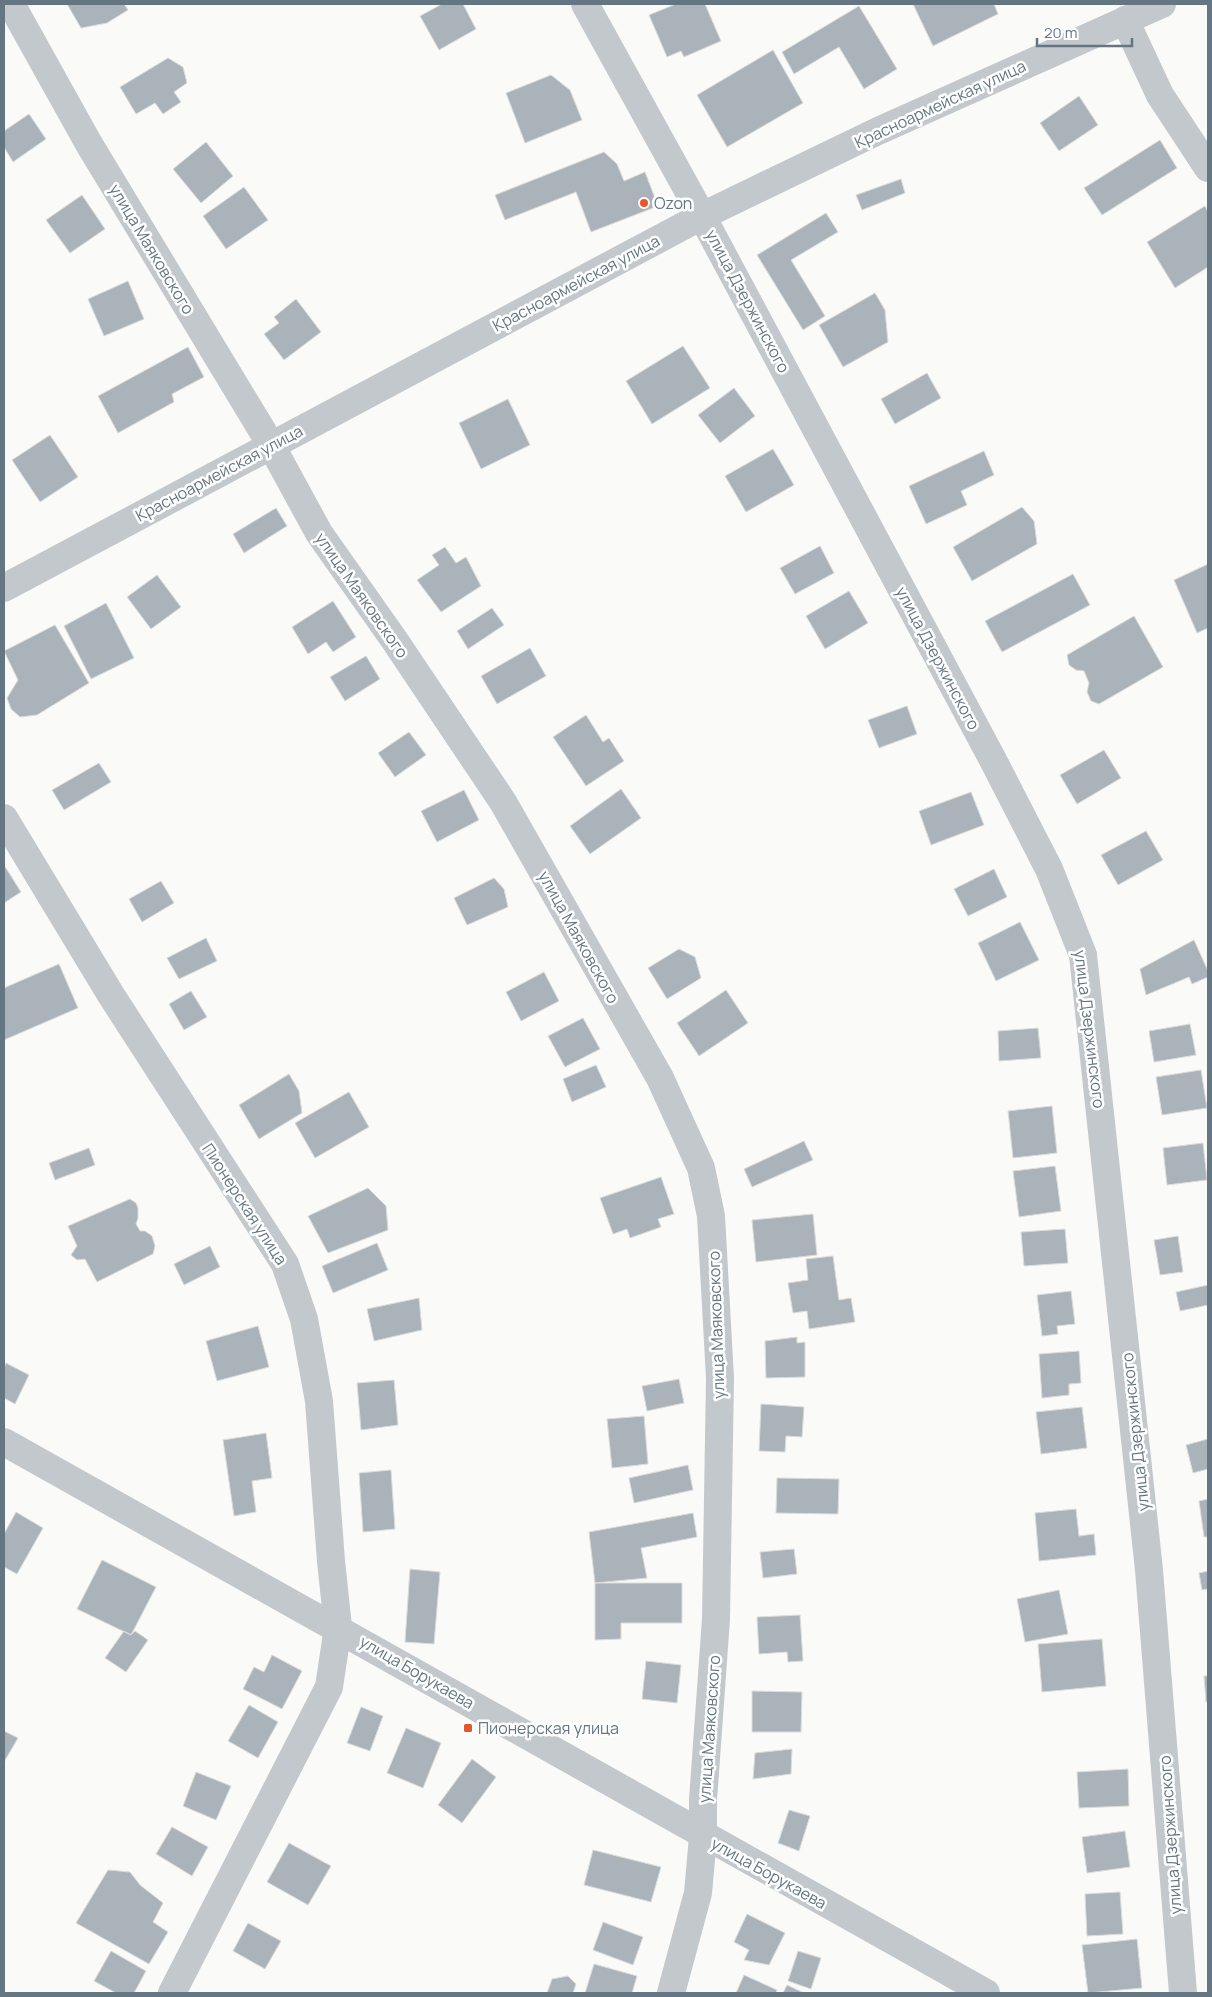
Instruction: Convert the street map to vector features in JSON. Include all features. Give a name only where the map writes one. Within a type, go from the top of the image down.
[{"type":"street","name":"улица Маяковского","points":[[11,4],[89,144],[271,445],[319,533],[395,641],[502,802],[660,1078],[702,1168],[711,1216],[720,1378],[716,1619],[698,1893],[671,1993]]},
{"type":"street","name":"улица Дзержинского","points":[[585,4],[702,216],[1028,827],[1049,869],[1083,954],[1149,1570],[1183,1993]]},
{"type":"street","name":"Красноармейская улица","points":[[4,588],[702,216],[878,131],[1162,4]]},
{"type":"street","points":[[1125,20],[1160,95],[1208,168]]},
{"type":"street","name":"Пионерская улица","points":[[4,818],[111,995],[285,1264],[304,1319],[319,1402],[330,1561],[338,1627],[329,1687],[172,1993]]},
{"type":"street","name":"улица Борукаева","points":[[4,1442],[338,1627],[703,1836],[986,1993]]},
{"type":"building","points":[[67,4],[124,4],[128,10],[107,23],[81,28]]},
{"type":"building","points":[[442,4],[463,4],[476,29],[439,50],[420,16]]},
{"type":"building","points":[[676,4],[705,4],[721,41],[684,57],[681,51],[667,57],[649,15]]},
{"type":"building","points":[[913,4],[994,4],[998,14],[933,46]]},
{"type":"building","points":[[859,6],[897,69],[864,89],[839,47],[794,74],[782,52]]},
{"type":"building","points":[[773,50],[803,103],[727,147],[697,95]]},
{"type":"building","points":[[168,58],[183,67],[187,83],[174,92],[181,102],[163,114],[155,103],[136,114],[120,87]]},
{"type":"building","points":[[551,75],[570,90],[582,120],[525,143],[506,93]]},
{"type":"building","points":[[1079,96],[1098,125],[1059,151],[1040,123]]},
{"type":"building","points":[[29,114],[46,139],[13,162],[4,147],[4,131]]},
{"type":"building","points":[[1160,140],[1177,168],[1102,215],[1084,188]]},
{"type":"building","points":[[206,142],[233,176],[201,203],[173,169]]},
{"type":"building","points":[[604,152],[617,164],[624,181],[645,172],[658,206],[591,232],[576,192],[505,220],[495,195]]},
{"type":"building","points":[[901,179],[905,193],[862,210],[856,195]]},
{"type":"building","points":[[244,187],[268,220],[226,249],[203,216]]},
{"type":"building","points":[[82,195],[105,229],[70,253],[46,220]]},
{"type":"building","points":[[1205,206],[1208,212],[1208,267],[1175,288],[1147,242]]},
{"type":"building","points":[[826,213],[838,232],[791,260],[825,316],[803,330],[757,255]]},
{"type":"building","points":[[128,281],[144,319],[104,336],[88,299]]},
{"type":"building","points":[[875,293],[885,310],[888,342],[843,367],[819,325]]},
{"type":"building","points":[[296,299],[321,332],[284,360],[264,334],[279,323],[274,317]]},
{"type":"building","points":[[683,346],[710,388],[652,424],[626,381]]},
{"type":"building","points":[[188,347],[204,377],[172,394],[174,402],[118,433],[98,396]]},
{"type":"building","points":[[927,373],[941,398],[895,424],[881,399]]},
{"type":"building","points":[[734,388],[755,416],[720,443],[698,415]]},
{"type":"building","points":[[508,399],[530,445],[481,469],[459,423]]},
{"type":"building","points":[[50,435],[78,477],[40,502],[12,460]]},
{"type":"building","points":[[773,449],[794,485],[746,512],[725,476]]},
{"type":"building","points":[[984,451],[994,475],[961,491],[967,505],[926,524],[909,486]]},
{"type":"building","points":[[1022,507],[1034,521],[1037,544],[972,581],[953,547]]},
{"type":"building","points":[[276,508],[287,526],[244,553],[233,534]]},
{"type":"building","points":[[820,546],[834,573],[795,594],[780,568]]},
{"type":"building","points":[[445,547],[456,563],[466,557],[481,586],[441,612],[417,580],[439,565],[432,555]]},
{"type":"building","points":[[1208,564],[1208,628],[1197,633],[1174,580]]},
{"type":"building","points":[[1073,574],[1090,605],[1002,652],[985,621]]},
{"type":"building","points":[[157,575],[181,607],[151,629],[127,597]]},
{"type":"building","points":[[849,591],[868,623],[825,649],[806,616]]},
{"type":"building","points":[[333,601],[356,637],[333,652],[326,642],[308,654],[292,627]]},
{"type":"building","points":[[106,603],[134,658],[91,679],[64,626]]},
{"type":"building","points":[[492,608],[504,625],[468,649],[457,631]]},
{"type":"building","points":[[1134,616],[1163,667],[1099,704],[1091,701],[1087,692],[1089,683],[1084,671],[1076,670],[1069,665],[1067,655]]},
{"type":"building","points":[[55,625],[89,683],[37,715],[20,717],[11,709],[7,698],[18,680],[4,651]]},
{"type":"building","points":[[530,648],[546,676],[497,704],[481,676]]},
{"type":"building","points":[[366,656],[380,679],[345,701],[330,677]]},
{"type":"building","points":[[907,706],[917,734],[879,748],[868,720]]},
{"type":"building","points":[[586,715],[603,742],[609,738],[624,761],[586,786],[553,737]]},
{"type":"building","points":[[409,732],[426,755],[395,777],[378,753]]},
{"type":"building","points":[[1104,750],[1121,778],[1077,804],[1060,775]]},
{"type":"building","points":[[99,763],[111,782],[64,810],[52,790]]},
{"type":"building","points":[[621,789],[641,818],[590,854],[570,826]]},
{"type":"building","points":[[464,790],[479,820],[437,842],[421,811]]},
{"type":"building","points":[[971,792],[984,825],[931,845],[919,811]]},
{"type":"building","points":[[1146,831],[1163,860],[1118,885],[1101,855]]},
{"type":"building","points":[[4,865],[21,892],[4,903]]},
{"type":"building","points":[[994,869],[1007,897],[968,916],[954,889]]},
{"type":"building","points":[[494,878],[504,889],[508,907],[467,925],[454,898]]},
{"type":"building","points":[[161,881],[174,903],[142,922],[129,899]]},
{"type":"building","points":[[1020,922],[1039,960],[996,981],[978,943]]},
{"type":"building","points":[[206,938],[217,961],[179,979],[167,958]]},
{"type":"building","points":[[1194,940],[1208,971],[1208,977],[1192,984],[1189,977],[1146,995],[1140,969]]},
{"type":"building","points":[[679,949],[695,957],[701,978],[667,999],[648,968]]},
{"type":"building","points":[[59,964],[78,1008],[4,1040],[4,988]]},
{"type":"building","points":[[544,972],[559,1001],[521,1021],[506,992]]},
{"type":"building","points":[[726,990],[748,1023],[699,1056],[677,1023]]},
{"type":"building","points":[[191,991],[207,1017],[184,1030],[169,1004]]},
{"type":"building","points":[[583,1018],[600,1049],[565,1067],[548,1036]]},
{"type":"building","points":[[1190,1024],[1196,1055],[1154,1062],[1149,1031]]},
{"type":"building","points":[[1038,1028],[1041,1058],[999,1061],[998,1031]]},
{"type":"building","points":[[596,1065],[606,1087],[572,1102],[563,1079]]},
{"type":"building","points":[[1201,1070],[1207,1108],[1162,1115],[1156,1077]]},
{"type":"building","points":[[289,1074],[299,1091],[302,1113],[259,1139],[239,1105]]},
{"type":"building","points":[[349,1092],[369,1127],[315,1158],[295,1123]]},
{"type":"building","points":[[1052,1106],[1057,1153],[1013,1158],[1008,1111]]},
{"type":"building","points":[[804,1141],[813,1160],[752,1187],[744,1169]]},
{"type":"building","points":[[1203,1143],[1207,1180],[1167,1185],[1163,1148]]},
{"type":"building","points":[[89,1148],[95,1165],[55,1180],[49,1163]]},
{"type":"building","points":[[1055,1166],[1061,1211],[1019,1217],[1013,1171]]},
{"type":"building","points":[[661,1177],[674,1214],[658,1219],[661,1227],[630,1238],[627,1229],[613,1234],[600,1198]]},
{"type":"building","points":[[368,1188],[386,1206],[388,1230],[328,1253],[308,1216]]},
{"type":"building","points":[[130,1199],[136,1203],[138,1208],[136,1224],[140,1231],[145,1231],[152,1236],[155,1246],[153,1254],[97,1282],[85,1259],[77,1260],[71,1255],[77,1246],[68,1226]]},
{"type":"building","points":[[813,1214],[817,1255],[756,1262],[752,1220]]},
{"type":"building","points":[[1065,1229],[1068,1263],[1024,1266],[1021,1232]]},
{"type":"building","points":[[1178,1236],[1183,1272],[1160,1275],[1154,1240]]},
{"type":"building","points":[[377,1243],[388,1270],[333,1293],[322,1266]]},
{"type":"building","points":[[210,1246],[220,1267],[184,1285],[174,1264]]},
{"type":"building","points":[[833,1256],[839,1300],[851,1298],[855,1322],[809,1329],[807,1311],[793,1313],[788,1283],[808,1280],[806,1259]]},
{"type":"building","points":[[1208,1285],[1208,1305],[1180,1311],[1176,1292]]},
{"type":"building","points":[[1071,1291],[1075,1324],[1057,1326],[1058,1334],[1042,1336],[1037,1295]]},
{"type":"building","points":[[419,1298],[422,1330],[374,1341],[367,1309]]},
{"type":"building","points":[[258,1326],[269,1367],[217,1381],[206,1341]]},
{"type":"building","points":[[797,1337],[797,1343],[805,1342],[805,1377],[766,1378],[765,1341]]},
{"type":"building","points":[[1079,1351],[1081,1383],[1069,1384],[1069,1395],[1042,1398],[1039,1354]]},
{"type":"building","points":[[6,1363],[29,1375],[15,1404],[4,1398],[4,1368]]},
{"type":"building","points":[[679,1379],[684,1403],[647,1411],[642,1386]]},
{"type":"building","points":[[394,1380],[398,1425],[361,1430],[357,1383]]},
{"type":"building","points":[[761,1404],[804,1407],[802,1437],[786,1436],[785,1452],[759,1451]]},
{"type":"building","points":[[1082,1407],[1087,1448],[1041,1454],[1036,1412]]},
{"type":"building","points":[[644,1416],[648,1464],[612,1468],[607,1419]]},
{"type":"building","points":[[266,1433],[272,1478],[252,1481],[256,1512],[234,1516],[223,1440]]},
{"type":"building","points":[[1208,1439],[1208,1469],[1193,1473],[1186,1445]]},
{"type":"building","points":[[688,1465],[693,1490],[634,1503],[629,1478]]},
{"type":"building","points":[[391,1470],[395,1529],[363,1532],[359,1473]]},
{"type":"building","points":[[777,1478],[839,1479],[838,1514],[776,1513]]},
{"type":"building","points":[[1208,1499],[1208,1537],[1204,1537],[1199,1501]]},
{"type":"building","points":[[1076,1509],[1079,1536],[1094,1534],[1096,1555],[1039,1561],[1035,1513]]},
{"type":"building","points":[[16,1512],[43,1528],[17,1574],[4,1567],[4,1534]]},
{"type":"building","points":[[693,1513],[697,1537],[641,1548],[647,1578],[595,1583],[589,1532]]},
{"type":"building","points":[[794,1549],[797,1574],[763,1578],[760,1552]]},
{"type":"building","points":[[102,1560],[156,1587],[131,1635],[77,1609]]},
{"type":"building","points":[[410,1569],[440,1572],[434,1644],[405,1642]]},
{"type":"building","points":[[1208,1571],[1208,1589],[1202,1590],[1199,1573]]},
{"type":"building","points":[[595,1583],[682,1583],[682,1623],[621,1623],[621,1639],[595,1640]]},
{"type":"building","points":[[1059,1590],[1068,1634],[1025,1642],[1017,1599]]},
{"type":"building","points":[[800,1615],[803,1661],[788,1662],[787,1652],[759,1654],[757,1617]]},
{"type":"building","points":[[124,1631],[131,1635],[135,1631],[148,1640],[126,1672],[105,1658]]},
{"type":"building","points":[[1102,1639],[1106,1686],[1042,1692],[1038,1644]]},
{"type":"building","points":[[272,1655],[302,1671],[282,1709],[243,1689],[254,1667],[264,1672]]},
{"type":"building","points":[[646,1661],[681,1665],[677,1703],[642,1699]]},
{"type":"building","points":[[1204,1676],[1208,1676],[1208,1702],[1206,1702]]},
{"type":"building","points":[[752,1691],[802,1692],[801,1732],[752,1732]]},
{"type":"building","points":[[249,1705],[278,1722],[258,1758],[228,1741]]},
{"type":"building","points":[[361,1707],[383,1716],[370,1751],[347,1743]]},
{"type":"building","points":[[406,1728],[441,1743],[423,1788],[387,1773]]},
{"type":"building","points":[[4,1731],[18,1738],[4,1762]]},
{"type":"building","points":[[792,1749],[791,1774],[753,1779],[755,1753]]},
{"type":"building","points":[[472,1759],[496,1777],[462,1823],[438,1805]]},
{"type":"building","points":[[1128,1769],[1129,1806],[1079,1808],[1077,1772]]},
{"type":"building","points":[[196,1772],[231,1786],[216,1820],[183,1806]]},
{"type":"building","points":[[789,1810],[810,1816],[799,1851],[778,1843]]},
{"type":"building","points":[[172,1827],[208,1847],[192,1876],[156,1854]]},
{"type":"building","points":[[1125,1831],[1130,1867],[1087,1873],[1082,1837]]},
{"type":"building","points":[[289,1843],[331,1866],[308,1905],[267,1882]]},
{"type":"building","points":[[593,1850],[661,1867],[651,1902],[584,1885]]},
{"type":"building","points":[[108,1870],[130,1872],[140,1885],[163,1903],[153,1922],[168,1932],[149,1964],[76,1923]]},
{"type":"building","points":[[1120,1892],[1123,1934],[1087,1936],[1085,1894]]},
{"type":"building","points":[[747,1914],[785,1933],[769,1965],[744,1960],[749,1950],[734,1942]]},
{"type":"building","points":[[603,1922],[643,1937],[633,1965],[593,1950]]},
{"type":"building","points":[[248,1923],[281,1941],[265,1969],[233,1951]]},
{"type":"building","points":[[1137,1939],[1142,1988],[1088,1993],[1082,1945]]},
{"type":"building","points":[[111,1951],[146,1971],[134,1993],[116,1993],[94,1981]]},
{"type":"building","points":[[798,1951],[821,1958],[811,1989],[788,1981]]},
{"type":"building","points":[[594,1964],[637,1976],[632,1993],[585,1993]]},
{"type":"building","points":[[744,1975],[777,1990],[776,1993],[736,1993]]},
{"type":"building","points":[[568,1976],[576,1984],[573,1993],[547,1993],[552,1979]]},
{"type":"building","points":[[787,1985],[804,1993],[783,1993]]},
{"type":"place","name":"Ozon","points":[[644,203]]},
{"type":"place","name":"Пионерская улица","points":[[468,1728]]}]
